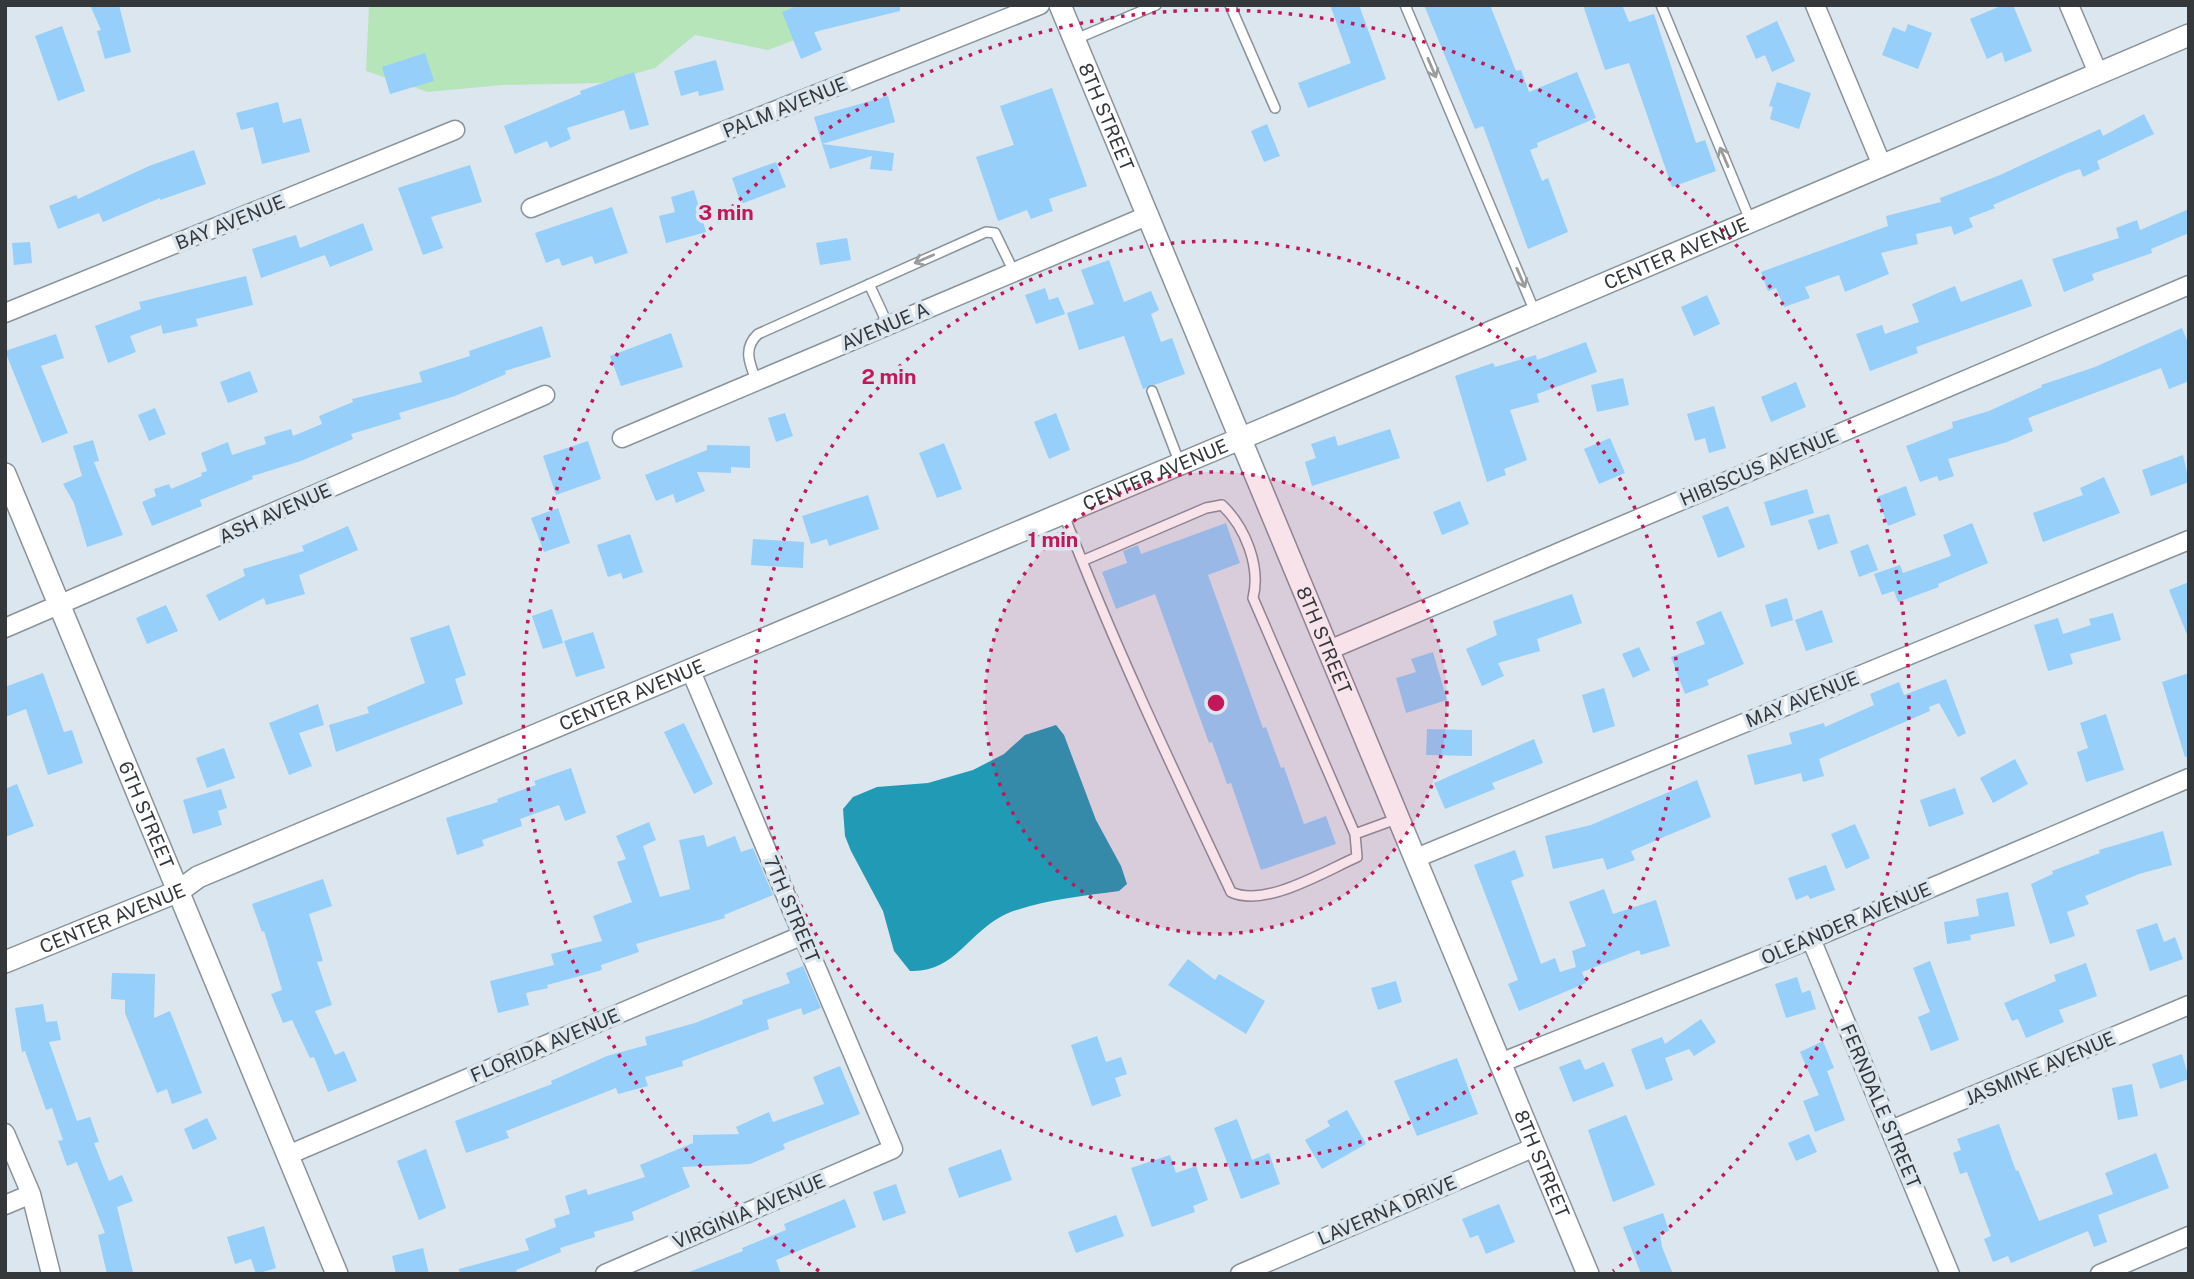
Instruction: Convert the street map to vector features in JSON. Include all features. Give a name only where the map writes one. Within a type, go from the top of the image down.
[{"type":"street","name":"PALM AVENUE","points":[[531,208],[1040,5]]},
{"type":"street","name":"8TH STREET","points":[[1060,5],[1588,1274]]},
{"type":"street","points":[[1815,5],[1881,163]]},
{"type":"street","points":[[2069,5],[2098,73]]},
{"type":"street","name":"CENTER AVENUE","points":[[5,962],[179,891],[198,877],[690,668],[1242,438],[1881,163],[2189,35]]},
{"type":"street","name":"BAY AVENUE","points":[[5,313],[454,130]]},
{"type":"street","name":"AVENUE A","points":[[622,438],[1149,215]]},
{"type":"street","name":"HIBISCUS AVENUE","points":[[1329,650],[2189,285]]},
{"type":"street","name":"ASH AVENUE","points":[[5,628],[62,606],[545,395]]},
{"type":"street","name":"6TH STREET","points":[[5,474],[337,1274]]},
{"type":"street","name":"MAY AVENUE","points":[[1416,858],[2189,540]]},
{"type":"street","name":"7TH STREET","points":[[690,668],[893,1149]]},
{"type":"street","name":"OLEANDER AVENUE","points":[[1500,1063],[1811,939],[2189,778]]},
{"type":"street","name":"FLORIDA AVENUE","points":[[288,1155],[803,935]]},
{"type":"street","name":"FERNDALE STREET","points":[[1811,939],[1950,1274]]},
{"type":"street","name":"JASMINE AVENUE","points":[[1891,1130],[2189,1005]]},
{"type":"street","points":[[5,1133],[31,1194],[51,1274]]},
{"type":"street","name":"LAVERNA DRIVE","points":[[1240,1274],[1535,1147]]},
{"type":"street","name":"VIRGINIA AVENUE","points":[[605,1274],[893,1149]]},
{"type":"street","points":[[5,1205],[31,1194]]},
{"type":"street","points":[[2100,1274],[2189,1236]]},
{"type":"lane","points":[[1074,40],[1156,5]]},
{"type":"lane","points":[[1230,5],[1275,108]]},
{"type":"lane","points":[[1405,5],[1535,312]]},
{"type":"lane","points":[[1661,5],[1750,220]]},
{"type":"lane","points":[[756,380],[748,358],[749,342],[758,334],[986,232],[995,233],[1014,272]]},
{"type":"lane","points":[[869,284],[888,325]]},
{"type":"lane","points":[[1152,391],[1180,464]]},
{"type":"lane","points":[[1063,513],[1111,636],[1231,892],[1244,898],[1262,898],[1357,857],[1355,834],[1253,598],[1256,584],[1255,562],[1233,515],[1222,505],[1206,508],[1082,561]]},
{"type":"lane","points":[[1355,834],[1399,818]]},
{"type":"green space","points":[[369,5],[835,5],[819,31],[768,50],[695,35],[655,68],[601,83],[502,85],[428,92],[366,71]]},
{"type":"water","points":[[1056,725],[1064,735],[1096,820],[1121,866],[1127,884],[1119,891],[1047,902],[1006,914],[993,921],[961,950],[939,965],[926,970],[910,971],[894,951],[883,911],[851,851],[845,836],[843,809],[853,797],[877,787],[928,783],[973,770],[1004,754],[1025,735]]},
{"type":"building","points":[[90,5],[119,5],[131,52],[105,59],[97,31],[101,30]]},
{"type":"building","points":[[799,5],[900,5],[900,11],[814,32],[822,50],[801,59],[782,12]]},
{"type":"building","points":[[1330,5],[1359,5],[1386,79],[1308,108],[1298,83],[1351,63]]},
{"type":"building","points":[[1424,5],[1490,5],[1516,71],[1521,70],[1529,92],[1577,72],[1596,118],[1537,143],[1538,147],[1530,150],[1542,181],[1548,178],[1568,232],[1528,249],[1483,126],[1475,129]]},
{"type":"building","points":[[1583,5],[1622,5],[1629,22],[1654,14],[1696,143],[1705,140],[1716,171],[1672,187],[1629,63],[1605,70]]},
{"type":"building","points":[[2003,5],[2013,5],[2032,51],[2005,62],[2002,52],[1987,59],[1970,19]]},
{"type":"building","points":[[1777,21],[1795,61],[1772,72],[1765,55],[1756,59],[1746,36]]},
{"type":"building","points":[[1908,24],[1932,33],[1918,69],[1882,55],[1893,27],[1905,32]]},
{"type":"building","points":[[62,26],[85,91],[58,101],[35,36]]},
{"type":"building","points":[[425,53],[434,81],[390,94],[382,67]]},
{"type":"building","points":[[716,60],[724,90],[699,96],[698,91],[681,96],[674,71]]},
{"type":"building","points":[[634,72],[649,125],[630,130],[624,110],[567,128],[571,139],[550,148],[547,141],[515,154],[504,126],[581,94],[580,91]]},
{"type":"building","points":[[1777,82],[1811,93],[1799,129],[1770,119],[1773,107],[1769,106]]},
{"type":"building","points":[[1052,88],[1087,186],[1049,199],[1053,211],[1031,219],[1027,210],[998,221],[976,157],[1014,145],[1000,106]]},
{"type":"building","points":[[888,96],[895,122],[822,144],[814,117]]},
{"type":"building","points":[[278,102],[283,123],[301,118],[310,152],[262,164],[253,127],[241,130],[236,113]]},
{"type":"building","points":[[2144,114],[2154,134],[2097,161],[2100,169],[2083,177],[2080,169],[2067,173],[1993,205],[1995,208],[1969,218],[1973,227],[1954,235],[1951,226],[1916,234],[1918,244],[1881,253],[1889,274],[1845,292],[1839,275],[1805,287],[1810,298],[1784,307],[1776,288],[1768,291],[1761,272],[1888,226],[1886,216],[1941,202],[1940,198],[2000,175],[2100,129],[2103,136]]},
{"type":"building","points":[[1267,124],[1280,156],[1264,162],[1251,131]]},
{"type":"building","points":[[822,144],[894,153],[892,171],[870,169],[872,156],[830,169]]},
{"type":"building","points":[[194,150],[206,184],[160,198],[103,222],[99,213],[58,229],[49,206],[76,195],[78,199],[149,166]]},
{"type":"building","points":[[776,162],[786,187],[741,204],[732,178]]},
{"type":"building","points":[[470,165],[482,202],[431,217],[443,248],[423,255],[398,188]]},
{"type":"building","points":[[694,190],[706,232],[666,243],[659,216],[675,212],[671,197]]},
{"type":"building","points":[[612,207],[628,253],[595,264],[592,256],[562,266],[559,258],[546,263],[535,233]]},
{"type":"building","points":[[2189,209],[2189,233],[2151,249],[2152,253],[2092,274],[2094,280],[2064,292],[2052,259],[2119,238],[2116,228],[2137,220],[2140,230]]},
{"type":"building","points":[[363,223],[373,250],[330,267],[325,255],[261,278],[252,249],[296,235],[300,248]]},
{"type":"building","points":[[847,238],[851,260],[820,265],[816,243]]},
{"type":"building","points":[[30,242],[32,263],[14,265],[12,243]]},
{"type":"building","points":[[1109,260],[1124,302],[1151,291],[1159,310],[1151,314],[1161,342],[1172,338],[1185,374],[1143,389],[1124,336],[1079,350],[1067,313],[1094,304],[1081,270]]},
{"type":"building","points":[[246,276],[253,305],[196,319],[198,326],[163,334],[161,325],[130,336],[136,352],[108,363],[95,326],[141,309],[139,302]]},
{"type":"building","points":[[2022,279],[2032,306],[1916,347],[1918,353],[1870,371],[1856,334],[1882,325],[1885,334],[1919,322],[1912,304],[1955,286],[1961,302]]},
{"type":"building","points":[[1045,288],[1049,300],[1058,297],[1065,314],[1036,324],[1025,295]]},
{"type":"building","points":[[1707,295],[1720,324],[1694,336],[1681,307]]},
{"type":"building","points":[[542,326],[551,357],[505,371],[506,374],[455,396],[399,413],[401,419],[351,434],[353,439],[301,461],[252,476],[253,479],[200,500],[202,506],[152,526],[142,502],[156,496],[154,489],[169,484],[171,489],[202,476],[201,473],[207,471],[201,453],[228,442],[232,455],[266,444],[264,437],[291,429],[293,436],[322,424],[319,416],[353,402],[352,399],[422,382],[419,372],[470,356],[469,351]]},
{"type":"building","points":[[2182,328],[2189,345],[2189,381],[2169,389],[2161,368],[2028,418],[2033,431],[2007,442],[1948,459],[1954,476],[1939,481],[1937,476],[1920,482],[1906,446],[1953,428],[1952,422],[1989,411],[2042,387],[2041,385],[2095,367]]},
{"type":"building","points":[[671,333],[683,367],[621,386],[610,356]]},
{"type":"building","points":[[56,334],[64,358],[41,366],[68,433],[42,443],[5,351]]},
{"type":"building","points":[[1586,342],[1597,372],[1537,394],[1539,402],[1510,410],[1527,460],[1504,469],[1506,475],[1487,482],[1455,376],[1493,363],[1495,367],[1536,355],[1537,360]]},
{"type":"building","points":[[250,371],[258,392],[228,403],[220,382]]},
{"type":"building","points":[[1623,378],[1629,405],[1597,412],[1591,385]]},
{"type":"building","points":[[1796,382],[1806,407],[1771,422],[1761,397]]},
{"type":"building","points":[[1714,406],[1726,448],[1709,453],[1705,438],[1695,441],[1687,414]]},
{"type":"building","points":[[155,408],[166,434],[149,441],[138,415]]},
{"type":"building","points":[[785,413],[793,436],[776,442],[768,418]]},
{"type":"building","points":[[1056,413],[1070,450],[1049,459],[1034,422]]},
{"type":"building","points":[[1390,429],[1400,458],[1312,486],[1305,462],[1316,458],[1311,444],[1335,436],[1338,446]]},
{"type":"building","points":[[1610,438],[1625,473],[1599,484],[1584,449]]},
{"type":"building","points":[[93,440],[99,461],[94,462],[123,535],[87,547],[74,503],[63,484],[82,476],[73,446]]},
{"type":"building","points":[[588,441],[601,479],[556,495],[543,456]]},
{"type":"building","points":[[944,443],[962,489],[937,498],[919,453]]},
{"type":"building","points":[[707,445],[750,446],[750,468],[731,467],[731,473],[697,472],[705,491],[676,503],[673,494],[656,501],[645,475],[707,450]]},
{"type":"building","points":[[2183,455],[2189,482],[2151,496],[2142,470]]},
{"type":"building","points":[[2104,477],[2120,513],[2043,542],[2033,513],[2083,495],[2080,488]]},
{"type":"building","points":[[1906,486],[1916,515],[1888,526],[1877,497]]},
{"type":"building","points":[[1807,489],[1814,513],[1771,526],[1764,502]]},
{"type":"building","points":[[868,495],[879,529],[829,546],[827,539],[811,544],[802,516]]},
{"type":"building","points":[[1460,501],[1469,524],[1442,535],[1433,512]]},
{"type":"building","points":[[1728,506],[1745,547],[1718,558],[1702,516]]},
{"type":"building","points":[[558,508],[570,543],[544,552],[531,518]]},
{"type":"building","points":[[1829,514],[1838,543],[1818,550],[1808,520]]},
{"type":"building","points":[[1226,523],[1240,563],[1208,575],[1263,728],[1266,727],[1281,768],[1284,767],[1304,824],[1326,816],[1336,844],[1261,870],[1231,783],[1227,784],[1212,742],[1209,743],[1155,594],[1116,609],[1102,572],[1127,563],[1123,551],[1138,545],[1141,554]]},
{"type":"building","points":[[1972,523],[1988,563],[1938,584],[1939,587],[1898,602],[1894,591],[1882,595],[1874,574],[1900,565],[1903,573],[1951,556],[1943,535]]},
{"type":"building","points":[[348,526],[358,550],[299,575],[305,594],[266,605],[264,598],[219,621],[206,595],[245,576],[243,569],[304,551],[302,546]]},
{"type":"building","points":[[630,534],[643,572],[623,579],[621,573],[608,577],[597,545]]},
{"type":"building","points":[[753,539],[804,542],[803,568],[751,565]]},
{"type":"building","points":[[1868,544],[1878,570],[1859,577],[1850,551]]},
{"type":"building","points":[[2189,582],[2189,637],[2188,637],[2169,590]]},
{"type":"building","points":[[1572,594],[1582,623],[1537,639],[1540,651],[1498,663],[1504,676],[1482,686],[1466,649],[1497,635],[1493,621]]},
{"type":"building","points":[[1787,598],[1793,620],[1771,627],[1765,605]]},
{"type":"building","points":[[166,605],[178,631],[147,644],[136,618]]},
{"type":"building","points":[[552,609],[563,643],[543,649],[532,616]]},
{"type":"building","points":[[1822,610],[1833,642],[1806,651],[1795,620]]},
{"type":"building","points":[[1721,611],[1744,664],[1707,680],[1709,685],[1685,694],[1671,657],[1705,644],[1696,622]]},
{"type":"building","points":[[2113,613],[2121,640],[2070,654],[2073,664],[2048,671],[2034,625],[2058,618],[2063,634],[2091,625],[2089,619]]},
{"type":"building","points":[[449,625],[466,675],[455,679],[463,704],[336,752],[329,725],[369,713],[367,707],[425,683],[410,638]]},
{"type":"building","points":[[593,632],[605,668],[576,677],[564,641]]},
{"type":"building","points":[[1639,647],[1650,670],[1633,678],[1622,654]]},
{"type":"building","points":[[1433,652],[1447,700],[1406,713],[1396,678],[1416,672],[1411,659]]},
{"type":"building","points":[[43,673],[64,732],[72,730],[83,763],[48,775],[26,709],[5,717],[5,687]]},
{"type":"building","points":[[2189,673],[2189,757],[2185,757],[2162,682]]},
{"type":"building","points":[[1946,679],[1966,733],[1958,737],[1939,703],[1929,707],[1930,711],[1819,759],[1824,776],[1803,782],[1801,773],[1755,785],[1747,755],[1792,744],[1789,733],[1824,723],[1825,727],[1874,705],[1870,694],[1899,682],[1904,695]]},
{"type":"building","points":[[1604,688],[1615,726],[1593,733],[1582,695]]},
{"type":"building","points":[[318,704],[324,725],[299,733],[312,766],[289,775],[269,723]]},
{"type":"building","points":[[2106,714],[2124,770],[2086,782],[2077,752],[2088,748],[2080,723]]},
{"type":"building","points":[[684,723],[713,784],[694,794],[664,732]]},
{"type":"building","points":[[1427,729],[1472,730],[1472,756],[1426,755]]},
{"type":"building","points":[[1534,739],[1543,763],[1492,783],[1495,789],[1445,809],[1434,783]]},
{"type":"building","points":[[224,748],[235,778],[207,788],[196,758]]},
{"type":"building","points":[[2015,759],[2028,784],[1993,803],[1980,778]]},
{"type":"building","points":[[571,768],[586,813],[565,821],[559,805],[520,819],[522,826],[482,840],[484,846],[457,855],[446,818],[498,802],[497,799],[536,785],[534,781]]},
{"type":"building","points":[[1697,780],[1711,817],[1631,851],[1635,860],[1607,870],[1603,858],[1553,869],[1545,836],[1591,825]]},
{"type":"building","points":[[17,784],[34,826],[5,837],[5,789]]},
{"type":"building","points":[[1955,788],[1964,814],[1929,827],[1920,800]]},
{"type":"building","points":[[221,789],[227,808],[218,811],[222,825],[193,834],[183,800]]},
{"type":"building","points":[[649,822],[656,840],[643,846],[660,897],[690,889],[679,840],[704,835],[707,847],[735,836],[741,852],[753,848],[773,895],[724,915],[725,918],[636,944],[639,952],[601,965],[602,970],[526,993],[529,1005],[498,1013],[490,981],[554,965],[551,954],[602,941],[593,916],[632,902],[617,862],[626,859],[616,836]]},
{"type":"building","points":[[1855,824],[1870,858],[1846,869],[1831,834]]},
{"type":"building","points":[[2163,831],[2172,865],[2139,874],[2085,896],[2089,904],[2067,912],[2075,936],[2050,944],[2031,884],[2053,874],[2052,871],[2100,853],[2099,850]]},
{"type":"building","points":[[1515,850],[1524,876],[1511,881],[1541,964],[1555,958],[1560,972],[1576,967],[1572,951],[1586,946],[1569,902],[1604,889],[1613,914],[1656,900],[1670,946],[1641,955],[1639,950],[1582,972],[1586,983],[1519,1011],[1508,984],[1518,980],[1474,865]]},
{"type":"building","points":[[1826,865],[1835,890],[1810,899],[1808,895],[1796,900],[1788,878]]},
{"type":"building","points":[[323,879],[332,906],[309,914],[323,961],[317,962],[332,1005],[315,1011],[335,1055],[344,1051],[357,1081],[328,1092],[314,1057],[310,1058],[292,1020],[283,1023],[271,994],[282,990],[264,931],[262,932],[252,904]]},
{"type":"building","points":[[2008,892],[2015,926],[1970,935],[1971,940],[1947,944],[1944,922],[1979,916],[1976,899]]},
{"type":"building","points":[[2157,923],[2164,942],[2175,937],[2183,959],[2150,971],[2136,930]]},
{"type":"building","points":[[1188,959],[1215,980],[1219,974],[1265,1001],[1246,1034],[1168,985]]},
{"type":"building","points":[[1930,961],[1959,1040],[1931,1051],[1918,1017],[1930,1012],[1913,968]]},
{"type":"building","points":[[2086,963],[2097,996],[2059,1010],[2064,1022],[2026,1038],[2018,1019],[2012,1021],[2004,1003],[2056,981],[2054,975]]},
{"type":"building","points":[[803,966],[821,1008],[803,1015],[801,1008],[767,1020],[769,1029],[682,1061],[683,1066],[645,1077],[648,1086],[618,1094],[616,1088],[506,1131],[509,1138],[466,1153],[455,1121],[552,1084],[551,1081],[607,1056],[647,1045],[645,1037],[695,1023],[743,1004],[742,1000],[790,983],[786,973]]},
{"type":"building","points":[[112,973],[155,974],[154,1018],[170,1011],[202,1093],[172,1104],[167,1089],[157,1093],[125,1013],[125,1000],[111,999]]},
{"type":"building","points":[[1797,977],[1802,993],[1810,990],[1816,1009],[1786,1018],[1775,984]]},
{"type":"building","points":[[1396,981],[1402,1002],[1378,1010],[1371,988]]},
{"type":"building","points":[[43,1004],[46,1022],[57,1021],[61,1040],[49,1042],[77,1121],[90,1117],[99,1142],[94,1143],[109,1181],[122,1175],[133,1201],[117,1207],[133,1272],[107,1274],[98,1235],[105,1233],[77,1162],[67,1166],[58,1141],[63,1140],[52,1108],[46,1110],[25,1051],[22,1052],[15,1008]]},
{"type":"building","points":[[1701,1019],[1716,1042],[1694,1056],[1689,1049],[1665,1058],[1673,1080],[1646,1090],[1631,1049],[1662,1037],[1665,1044]]},
{"type":"building","points":[[1097,1036],[1106,1062],[1121,1057],[1127,1074],[1115,1078],[1121,1096],[1092,1106],[1071,1045]]},
{"type":"building","points":[[1823,1041],[1834,1068],[1827,1071],[1845,1120],[1815,1132],[1803,1101],[1819,1095],[1800,1052]]},
{"type":"building","points":[[2182,1054],[2189,1079],[2160,1089],[2152,1064]]},
{"type":"building","points":[[1457,1058],[1478,1114],[1417,1136],[1394,1081]]},
{"type":"building","points":[[1580,1059],[1585,1070],[1604,1062],[1614,1086],[1573,1102],[1559,1067]]},
{"type":"building","points":[[840,1066],[860,1114],[783,1144],[785,1149],[750,1164],[682,1167],[690,1187],[632,1212],[634,1220],[594,1232],[595,1237],[560,1248],[561,1252],[516,1270],[518,1274],[460,1274],[459,1269],[529,1250],[525,1239],[556,1227],[554,1219],[570,1214],[565,1196],[586,1189],[588,1195],[645,1177],[640,1165],[693,1143],[693,1135],[739,1134],[736,1127],[769,1112],[773,1122],[824,1104],[813,1077]]},
{"type":"building","points":[[2132,1084],[2138,1116],[2118,1120],[2112,1088]]},
{"type":"building","points":[[1347,1110],[1366,1144],[1322,1169],[1305,1140],[1330,1126],[1327,1121]]},
{"type":"building","points":[[1626,1115],[1655,1185],[1613,1202],[1588,1130]]},
{"type":"building","points":[[207,1118],[217,1139],[193,1150],[184,1129]]},
{"type":"building","points":[[1237,1119],[1252,1160],[1269,1153],[1280,1184],[1241,1199],[1214,1128]]},
{"type":"building","points":[[1999,1124],[2016,1171],[2018,1170],[2039,1221],[2113,1194],[2105,1173],[2156,1153],[2169,1188],[2098,1215],[2107,1242],[2094,1247],[2088,1231],[2011,1263],[2008,1256],[1993,1262],[1984,1239],[1991,1236],[1967,1172],[1960,1174],[1953,1153],[1961,1150],[1957,1139]]},
{"type":"building","points":[[1809,1134],[1817,1152],[1796,1161],[1788,1143]]},
{"type":"building","points":[[426,1149],[446,1208],[419,1220],[397,1161]]},
{"type":"building","points":[[1001,1149],[1012,1180],[959,1198],[948,1168]]},
{"type":"building","points":[[1170,1155],[1176,1173],[1196,1166],[1208,1200],[1193,1206],[1195,1212],[1152,1227],[1131,1168]]},
{"type":"building","points":[[896,1184],[906,1213],[883,1221],[873,1192]]},
{"type":"building","points":[[845,1199],[856,1227],[776,1260],[781,1274],[684,1274],[743,1251],[742,1248],[786,1230],[784,1224]]},
{"type":"building","points":[[1499,1204],[1515,1242],[1486,1254],[1478,1235],[1470,1238],[1462,1219]]},
{"type":"building","points":[[1663,1213],[1669,1231],[1660,1234],[1662,1247],[1673,1274],[1641,1274],[1623,1227]]},
{"type":"building","points":[[1116,1215],[1124,1236],[1076,1253],[1068,1232]]},
{"type":"building","points":[[264,1226],[276,1268],[256,1274],[251,1259],[235,1264],[227,1237]]},
{"type":"building","points":[[423,1248],[429,1274],[396,1274],[392,1256]]}]
